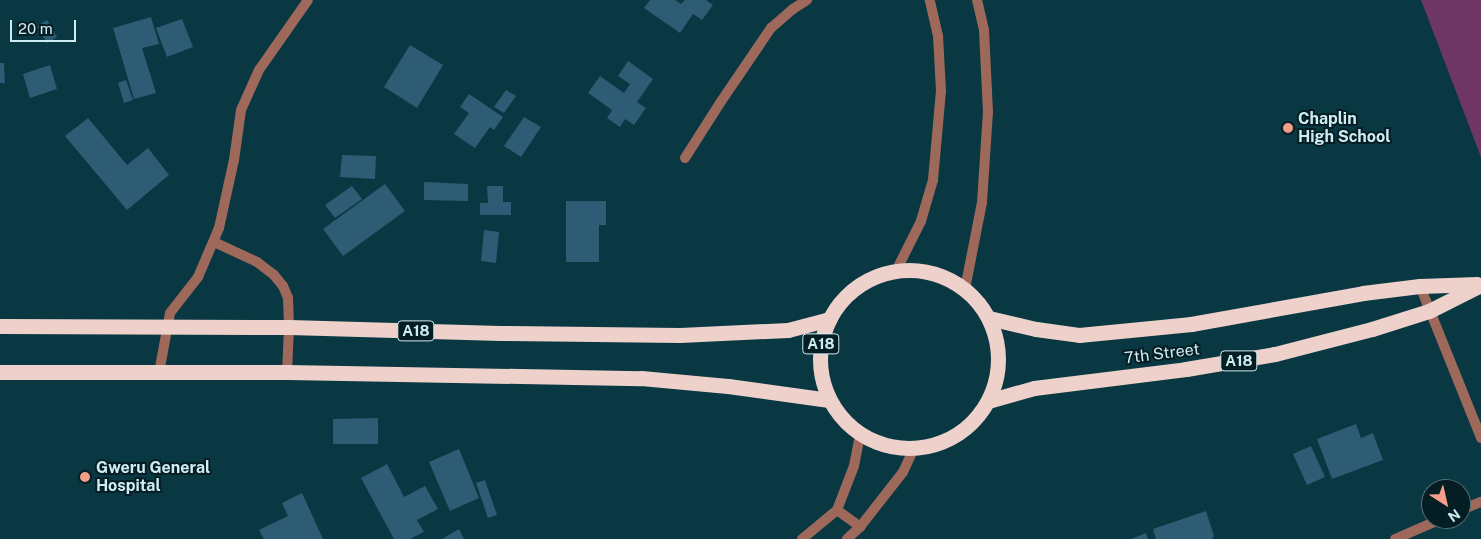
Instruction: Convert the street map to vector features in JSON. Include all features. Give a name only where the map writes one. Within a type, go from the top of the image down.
[{"type":"highway","name":"A18","points":[[896,271],[920,271],[944,277],[965,289],[989,318],[998,346],[997,374],[988,401],[969,425],[944,441],[914,448],[886,446],[860,434],[829,400],[821,373],[821,345],[830,318],[846,296],[869,280],[896,271]]},
{"type":"highway","name":"7th Street","points":[[989,318],[1036,329],[1079,335],[1192,324],[1420,286],[1481,284]]},
{"type":"highway","name":"7th Street","points":[[988,401],[1034,388],[1186,369],[1275,354],[1428,311],[1481,284]]},
{"type":"highway","name":"A18","points":[[0,326],[289,327],[500,333],[680,335],[788,330],[830,318]]},
{"type":"highway","points":[[0,372],[287,372],[641,378],[728,386],[829,400]]},
{"type":"street","points":[[159,373],[170,313],[198,277],[214,242],[234,160],[241,110],[259,70],[308,0]]},
{"type":"street","points":[[686,158],[720,103],[772,28],[793,9],[807,0]]},
{"type":"street","points":[[896,271],[921,221],[933,180],[941,91],[938,36],[930,0]]},
{"type":"street","points":[[965,289],[982,202],[988,112],[984,30],[977,0]]},
{"type":"street","points":[[214,242],[256,262],[274,275],[283,286],[288,298],[287,372]]},
{"type":"street","points":[[1420,286],[1428,311],[1481,438]]},
{"type":"street","points":[[802,539],[837,510],[854,466],[860,434]]},
{"type":"street","points":[[847,539],[860,527],[904,472],[914,448]]},
{"type":"street","points":[[837,510],[860,527]]},
{"type":"street","points":[[1395,539],[1421,528]]},
{"type":"shaded area","points":[[1421,0],[1481,0],[1481,157]]},
{"type":"building","points":[[650,0],[675,0],[681,4],[685,0],[706,0],[713,5],[702,20],[693,14],[680,33],[644,8]]},
{"type":"building","points":[[151,17],[159,44],[142,48],[156,93],[134,99],[113,28]]},
{"type":"building","points":[[182,19],[193,47],[167,57],[156,28]]},
{"type":"building","points":[[47,20],[57,37],[47,43],[37,26]]},
{"type":"building","points":[[410,45],[443,65],[417,108],[384,87]]},
{"type":"building","points":[[628,61],[653,79],[637,102],[646,108],[634,125],[625,119],[620,127],[607,118],[612,110],[588,93],[600,76],[624,93],[630,84],[618,76]]},
{"type":"building","points":[[0,63],[4,63],[5,83],[0,83]]},
{"type":"building","points":[[50,65],[57,89],[30,98],[23,74]]},
{"type":"building","points":[[126,80],[133,100],[124,103],[118,83]]},
{"type":"building","points":[[506,90],[516,96],[504,113],[494,107]]},
{"type":"building","points":[[469,94],[503,117],[494,130],[490,127],[475,148],[454,134],[469,113],[460,107]]},
{"type":"building","points":[[524,117],[541,127],[521,157],[504,146]]},
{"type":"building","points":[[88,118],[127,165],[148,148],[169,175],[127,210],[65,136]]},
{"type":"building","points":[[342,155],[376,156],[375,179],[340,177]]},
{"type":"building","points":[[424,182],[468,184],[468,201],[424,200]]},
{"type":"building","points":[[385,184],[405,211],[343,256],[323,229]]},
{"type":"building","points":[[352,186],[362,199],[335,218],[325,205]]},
{"type":"building","points":[[487,186],[503,186],[503,202],[511,202],[511,215],[480,215],[480,203],[488,203]]},
{"type":"building","points":[[566,201],[606,201],[606,225],[599,225],[599,262],[566,262]]},
{"type":"building","points":[[484,230],[499,232],[496,263],[481,261]]},
{"type":"building","points":[[378,418],[378,444],[333,444],[333,419]]},
{"type":"building","points":[[1356,424],[1361,438],[1373,433],[1383,460],[1332,479],[1317,439]]},
{"type":"building","points":[[1311,446],[1325,477],[1307,485],[1293,454]]},
{"type":"building","points":[[459,449],[479,498],[450,511],[429,462]]},
{"type":"building","points":[[387,464],[404,497],[425,486],[438,509],[417,520],[424,532],[410,539],[394,539],[361,478]]},
{"type":"building","points":[[485,480],[497,515],[488,518],[476,483]]},
{"type":"building","points":[[302,493],[323,539],[264,539],[259,530],[288,516],[282,503]]},
{"type":"building","points":[[1206,511],[1214,536],[1212,539],[1156,539],[1153,529]]},
{"type":"building","points":[[459,529],[464,539],[442,539]]},
{"type":"building","points":[[1146,533],[1148,539],[1131,539]]},
{"type":"place","name":"Chaplin High School","points":[[1288,128]]},
{"type":"place","name":"Gweru General Hospital","points":[[85,477]]}]
